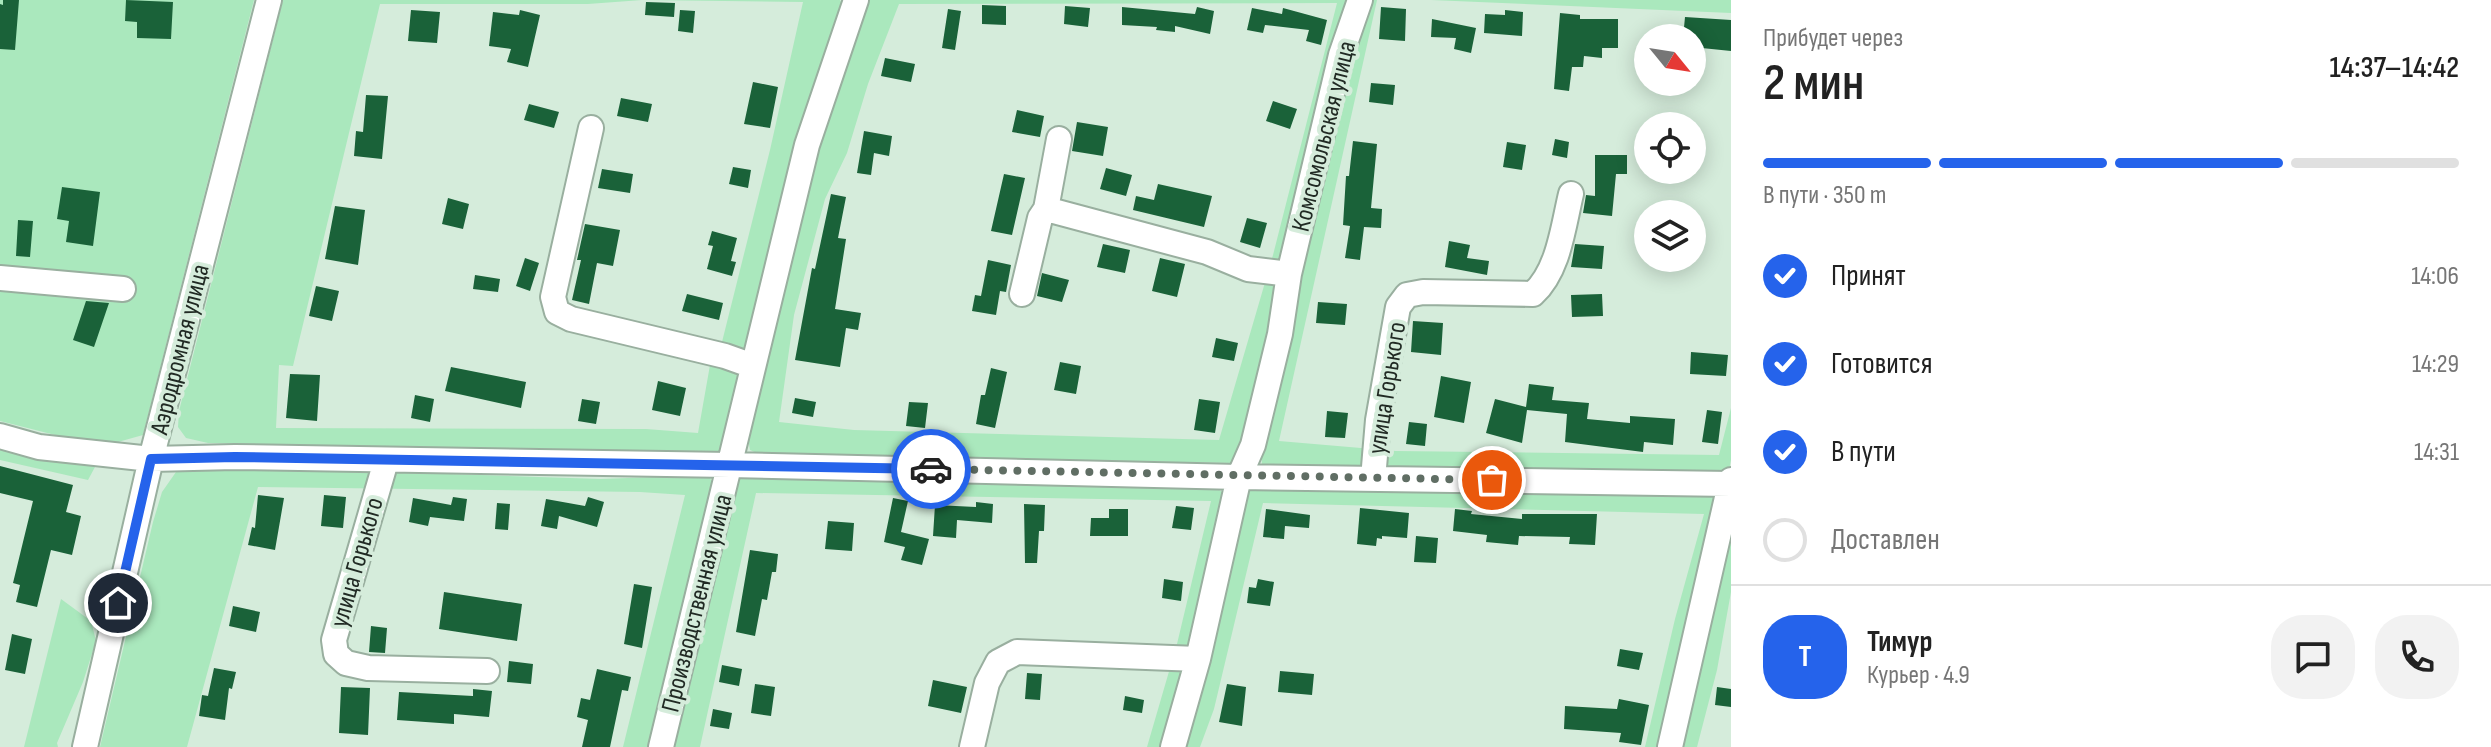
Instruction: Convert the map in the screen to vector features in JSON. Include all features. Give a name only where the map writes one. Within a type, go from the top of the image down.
[{"type":"street","name":"Аэродромная улица","points":[[85,747],[151,459],[269,0]]},
{"type":"street","name":"Производственная улица","points":[[661,747],[807,145],[856,0]]},
{"type":"street","name":"Комсомольская улица","points":[[1173,747],[1198,659],[1239,477],[1256,431],[1280,334],[1289,274],[1341,55],[1360,0]]},
{"type":"street","points":[[591,128],[553,297],[557,312],[571,319],[725,356],[753,366]]},
{"type":"street","points":[[1022,294],[1040,218],[1046,209],[1059,139]]},
{"type":"street","name":"улица Горького","points":[[1373,479],[1378,420],[1398,307],[1407,295],[1423,292],[1533,294],[1545,283],[1556,254],[1571,194]]},
{"type":"street","points":[[1046,209],[1207,252],[1248,269],[1289,274]]},
{"type":"street","points":[[0,278],[123,289]]},
{"type":"street","name":"улица Горького","points":[[0,436],[39,447],[151,459],[730,465],[1239,477],[1731,482]]},
{"type":"street","name":"улица Горького","points":[[386,461],[334,640],[336,654],[346,663],[368,668],[487,671]]},
{"type":"street","points":[[1670,747],[1731,482]]},
{"type":"street","points":[[972,747],[987,683],[998,662],[1017,652],[1198,659]]},
{"type":"green space","points":[[0,0],[254,0],[143,435],[118,442],[63,437],[0,421]]},
{"type":"green space","points":[[283,0],[642,0],[588,4],[380,4],[293,366],[279,365],[276,428],[646,429],[698,433],[710,365],[722,342],[803,2],[644,0],[840,0],[842,4],[834,42],[724,450],[710,454],[208,443],[186,438],[178,427],[179,411]]},
{"type":"green space","points":[[866,0],[1347,0],[1279,264],[1273,318],[1241,450],[1232,463],[761,455],[750,450],[747,432],[783,271]],"holes":[[[1337,3],[1273,255],[1219,440],[854,430],[779,422],[794,315],[825,199],[847,153],[868,84],[899,4]]]},
{"type":"green space","points":[[1366,0],[1377,0],[1279,441],[1396,451],[1719,455],[1731,408],[1729,470],[1721,475],[1346,470],[1262,465],[1261,449]]},
{"type":"green space","points":[[1431,0],[1731,0],[1731,13]]},
{"type":"green space","points":[[0,444],[95,467],[88,480],[0,460]]},
{"type":"green space","points":[[210,466],[601,479],[708,475],[715,486],[652,747],[623,747],[685,495],[258,487],[187,747],[100,747],[162,492],[176,472]]},
{"type":"green space","points":[[740,476],[1212,485],[1225,494],[1165,747],[1147,747],[1177,644],[1211,501],[756,493],[700,747],[669,747],[732,483]]},
{"type":"green space","points":[[1266,486],[1717,496],[1662,747],[1645,747],[1704,514],[1263,503],[1214,709],[1200,747],[1179,747],[1247,490]]},
{"type":"green space","points":[[1731,517],[1731,592],[1717,670],[1697,747],[1678,747]]},
{"type":"green space","points":[[61,599],[91,621],[96,641],[58,747],[24,747]]},
{"type":"building","points":[[3,0],[19,0],[15,50],[0,49],[0,4],[3,5]]},
{"type":"building","points":[[126,0],[173,2],[171,39],[137,38],[137,22],[125,21]]},
{"type":"building","points":[[646,2],[675,3],[674,17],[645,15]]},
{"type":"building","points":[[982,5],[1006,6],[1006,25],[982,24]]},
{"type":"building","points":[[1065,6],[1090,8],[1088,27],[1064,24]]},
{"type":"building","points":[[1122,7],[1195,14],[1197,7],[1214,11],[1210,34],[1175,26],[1175,32],[1156,30],[1157,27],[1122,25]]},
{"type":"building","points":[[1381,7],[1406,9],[1405,41],[1379,39]]},
{"type":"building","points":[[1252,8],[1282,14],[1283,8],[1327,20],[1321,45],[1306,41],[1309,30],[1265,25],[1263,33],[1247,30]]},
{"type":"building","points":[[948,9],[961,11],[955,50],[942,48]]},
{"type":"building","points":[[411,10],[440,12],[437,43],[408,41]]},
{"type":"building","points":[[520,10],[540,15],[528,67],[507,62],[511,49],[489,46],[493,12],[519,15]]},
{"type":"building","points":[[680,10],[695,11],[693,33],[678,31]]},
{"type":"building","points":[[1505,10],[1523,12],[1522,36],[1484,33],[1485,14],[1505,15]]},
{"type":"building","points":[[1560,13],[1580,15],[1580,19],[1618,19],[1618,48],[1602,48],[1602,58],[1584,56],[1583,67],[1572,67],[1569,91],[1554,89]]},
{"type":"building","points":[[1685,17],[1731,20],[1731,51],[1706,48],[1706,24],[1684,24]]},
{"type":"building","points":[[1432,19],[1476,28],[1471,53],[1454,49],[1456,38],[1431,37]]},
{"type":"building","points":[[885,58],[915,64],[911,82],[881,76]]},
{"type":"building","points":[[753,82],[778,87],[770,128],[744,124]]},
{"type":"building","points":[[1371,83],[1395,85],[1393,105],[1369,102]]},
{"type":"building","points":[[366,95],[388,96],[382,159],[354,156],[356,131],[363,132]]},
{"type":"building","points":[[621,98],[652,104],[648,122],[617,116]]},
{"type":"building","points":[[1273,101],[1297,109],[1290,129],[1266,121]]},
{"type":"building","points":[[529,104],[559,112],[554,128],[524,120]]},
{"type":"building","points":[[1017,110],[1044,116],[1040,137],[1012,132]]},
{"type":"building","points":[[1077,122],[1108,127],[1103,156],[1072,151]]},
{"type":"building","points":[[864,131],[892,136],[889,156],[874,153],[871,175],[857,173]]},
{"type":"building","points":[[1555,139],[1569,142],[1567,158],[1552,155]]},
{"type":"building","points":[[1353,141],[1377,144],[1371,208],[1382,209],[1381,228],[1364,227],[1360,260],[1345,258],[1350,226],[1343,225],[1346,176],[1349,176]]},
{"type":"building","points":[[1507,142],[1526,145],[1522,170],[1503,167]]},
{"type":"building","points":[[1595,155],[1627,155],[1627,174],[1616,174],[1612,216],[1583,213],[1586,195],[1595,196]]},
{"type":"building","points":[[733,167],[751,170],[748,188],[729,184]]},
{"type":"building","points":[[1106,168],[1132,175],[1126,196],[1100,189]]},
{"type":"building","points":[[602,169],[633,174],[630,193],[598,188]]},
{"type":"building","points":[[1004,174],[1025,178],[1012,235],[991,231]]},
{"type":"building","points":[[1158,184],[1212,196],[1204,227],[1133,210],[1136,196],[1154,200]]},
{"type":"building","points":[[62,187],[100,192],[93,246],[66,242],[69,221],[57,219]]},
{"type":"building","points":[[831,194],[846,197],[838,238],[846,239],[835,309],[861,313],[858,330],[846,328],[840,367],[795,360],[812,268],[815,269]]},
{"type":"building","points":[[448,198],[469,204],[463,229],[442,224]]},
{"type":"building","points":[[335,206],[365,210],[358,265],[325,259]]},
{"type":"building","points":[[1247,218],[1267,223],[1260,248],[1240,242]]},
{"type":"building","points":[[18,220],[33,221],[30,257],[16,256]]},
{"type":"building","points":[[585,224],[620,230],[613,266],[597,263],[589,304],[572,300]]},
{"type":"building","points":[[712,231],[737,238],[731,261],[736,262],[732,276],[707,269],[713,246],[708,245]]},
{"type":"building","points":[[1449,241],[1470,245],[1467,258],[1489,261],[1487,275],[1445,267]]},
{"type":"building","points":[[1103,244],[1130,250],[1125,273],[1097,267]]},
{"type":"building","points":[[1575,244],[1604,246],[1602,269],[1571,267]]},
{"type":"building","points":[[525,258],[539,263],[530,291],[516,286]]},
{"type":"building","points":[[1160,258],[1185,264],[1177,297],[1152,291]]},
{"type":"building","points":[[988,260],[1011,265],[1006,292],[1000,291],[996,315],[972,311],[975,295],[981,296]]},
{"type":"building","points":[[1042,273],[1069,280],[1062,302],[1037,296]]},
{"type":"building","points":[[475,275],[500,279],[498,292],[473,289]]},
{"type":"building","points":[[316,286],[339,291],[332,321],[309,316]]},
{"type":"building","points":[[687,294],[723,303],[719,320],[682,311]]},
{"type":"building","points":[[1602,294],[1603,316],[1572,317],[1571,295]]},
{"type":"building","points":[[86,301],[109,303],[94,347],[73,340]]},
{"type":"building","points":[[1318,302],[1347,304],[1345,325],[1316,323]]},
{"type":"building","points":[[1413,321],[1443,323],[1441,355],[1411,352]]},
{"type":"building","points":[[1216,338],[1238,343],[1234,361],[1212,357]]},
{"type":"building","points":[[1691,352],[1728,355],[1726,376],[1690,374]]},
{"type":"building","points":[[1060,362],[1081,366],[1076,394],[1054,390]]},
{"type":"building","points":[[451,367],[526,382],[521,408],[445,391]]},
{"type":"building","points":[[991,368],[1007,372],[995,428],[976,424],[981,395],[985,395]]},
{"type":"building","points":[[290,374],[320,375],[317,421],[286,418]]},
{"type":"building","points":[[1441,376],[1471,382],[1464,423],[1434,417]]},
{"type":"building","points":[[658,381],[686,388],[680,416],[652,410]]},
{"type":"building","points":[[1529,384],[1554,387],[1552,400],[1589,403],[1587,419],[1630,423],[1630,416],[1675,419],[1673,445],[1644,442],[1643,452],[1565,442],[1567,414],[1527,410],[1522,443],[1486,433],[1495,399],[1526,407]]},
{"type":"building","points":[[415,395],[434,399],[430,422],[411,418]]},
{"type":"building","points":[[795,398],[816,402],[813,417],[792,413]]},
{"type":"building","points":[[582,399],[600,402],[596,424],[578,421]]},
{"type":"building","points":[[1199,399],[1220,402],[1215,433],[1194,430]]},
{"type":"building","points":[[909,402],[928,403],[925,428],[906,426]]},
{"type":"building","points":[[1707,410],[1722,412],[1718,444],[1702,442]]},
{"type":"building","points":[[1327,411],[1348,413],[1345,438],[1325,437]]},
{"type":"building","points":[[1409,422],[1427,424],[1425,446],[1406,444]]},
{"type":"building","points":[[0,466],[73,485],[66,512],[81,516],[72,555],[51,550],[37,607],[16,602],[20,585],[13,583],[33,501],[0,493]]},
{"type":"building","points":[[258,495],[284,498],[275,550],[248,545],[252,527],[255,528]]},
{"type":"building","points":[[324,495],[346,497],[343,528],[321,526]]},
{"type":"building","points":[[453,497],[467,499],[464,521],[430,517],[428,526],[409,522],[413,498],[451,505]]},
{"type":"building","points":[[588,497],[604,502],[597,527],[559,516],[557,529],[541,526],[546,499],[585,506]]},
{"type":"building","points":[[893,498],[908,501],[901,532],[929,539],[922,565],[901,560],[905,547],[884,542]]},
{"type":"building","points":[[976,502],[993,504],[992,523],[957,520],[956,538],[933,536],[935,505],[976,507]]},
{"type":"building","points":[[497,503],[510,504],[508,530],[495,529]]},
{"type":"building","points":[[1024,504],[1045,505],[1044,531],[1039,531],[1037,563],[1025,563]]},
{"type":"building","points":[[1176,506],[1194,508],[1191,530],[1172,528]]},
{"type":"building","points":[[1360,508],[1409,513],[1407,538],[1382,536],[1382,539],[1377,538],[1376,546],[1357,544]]},
{"type":"building","points":[[1109,509],[1128,509],[1128,536],[1090,536],[1091,518],[1109,518]]},
{"type":"building","points":[[1266,509],[1310,515],[1309,528],[1285,526],[1284,539],[1263,537]]},
{"type":"building","points":[[1455,509],[1472,511],[1471,514],[1522,519],[1522,514],[1597,514],[1595,545],[1569,544],[1570,537],[1519,536],[1518,545],[1486,542],[1487,535],[1453,531]]},
{"type":"building","points":[[828,521],[854,523],[852,551],[825,549]]},
{"type":"building","points":[[1416,536],[1438,538],[1436,563],[1414,562]]},
{"type":"building","points":[[750,550],[778,554],[767,600],[762,599],[755,636],[736,632]]},
{"type":"building","points":[[1164,579],[1183,582],[1181,601],[1162,598]]},
{"type":"building","points":[[1258,579],[1274,582],[1270,606],[1247,603],[1249,587],[1256,588]]},
{"type":"building","points":[[634,584],[652,587],[642,648],[624,644]]},
{"type":"building","points":[[444,592],[522,604],[517,641],[439,629]]},
{"type":"building","points":[[233,606],[260,612],[256,632],[229,626]]},
{"type":"building","points":[[371,626],[387,628],[385,653],[369,652]]},
{"type":"building","points":[[12,634],[32,639],[25,674],[5,670]]},
{"type":"building","points":[[1620,649],[1643,653],[1639,670],[1617,666]]},
{"type":"building","points":[[509,661],[533,664],[531,684],[507,682]]},
{"type":"building","points":[[722,665],[742,669],[739,686],[719,682]]},
{"type":"building","points":[[214,668],[236,672],[232,689],[229,688],[225,720],[199,716],[202,695],[208,696]]},
{"type":"building","points":[[597,669],[631,677],[628,691],[622,690],[610,747],[582,747],[588,720],[577,717],[581,698],[590,700]]},
{"type":"building","points":[[1280,671],[1314,674],[1312,695],[1278,692]]},
{"type":"building","points":[[1027,673],[1042,674],[1040,700],[1025,699]]},
{"type":"building","points":[[933,680],[967,687],[961,713],[928,706]]},
{"type":"building","points":[[755,684],[775,687],[771,716],[751,713]]},
{"type":"building","points":[[1227,684],[1246,687],[1242,726],[1219,722]]},
{"type":"building","points":[[341,687],[370,688],[368,735],[339,733]]},
{"type":"building","points":[[1717,687],[1731,689],[1731,707],[1715,705]]},
{"type":"building","points":[[473,689],[492,691],[489,717],[454,714],[454,724],[397,720],[399,692],[473,696]]},
{"type":"building","points":[[1125,696],[1144,700],[1142,713],[1123,710]]},
{"type":"building","points":[[1619,699],[1649,705],[1641,745],[1619,742],[1621,733],[1564,729],[1565,706],[1617,709]]},
{"type":"building","points":[[713,709],[732,713],[729,729],[710,726]]},
{"type":"way so far","points":[[931,469],[1492,480]]},
{"type":"route","points":[[118,603],[151,459],[235,457],[931,469]]}]
